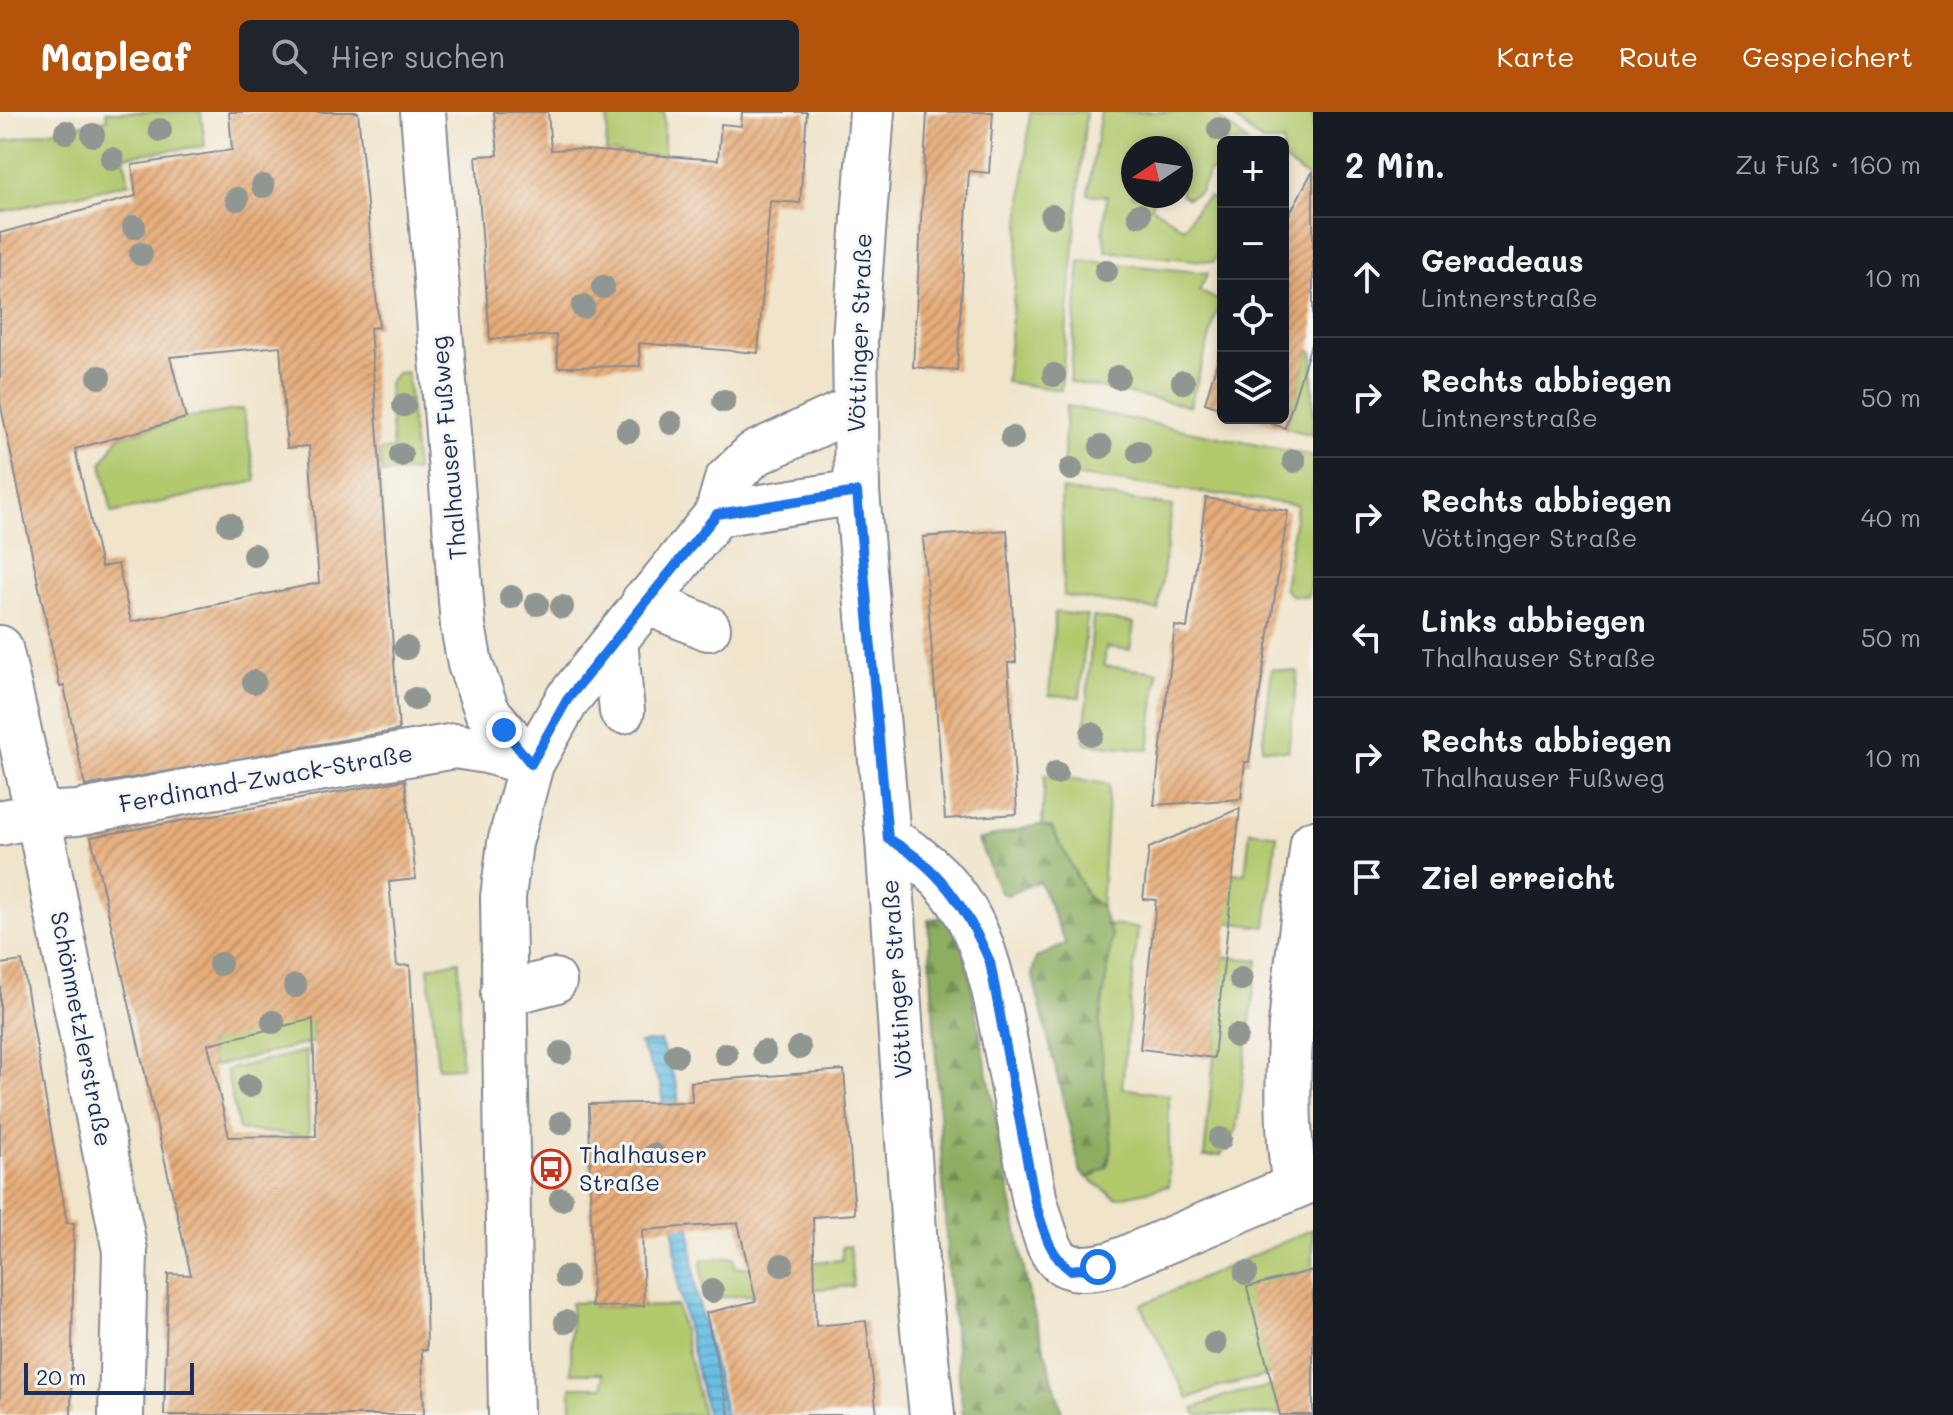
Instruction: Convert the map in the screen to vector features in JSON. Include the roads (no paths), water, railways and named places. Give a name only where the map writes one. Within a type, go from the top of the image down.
[{"type":"street","name":"Thalhauser Fußweg","points":[[423,112],[463,626],[476,685],[487,711],[531,764]]},
{"type":"street","name":"Vöttinger Straße","points":[[872,112],[855,339],[857,492],[888,839],[916,1262],[932,1415]]},
{"type":"street","points":[[511,1415],[503,897],[510,843],[531,764],[567,700],[717,514],[727,480],[754,454],[856,407]]},
{"type":"street","points":[[717,514],[857,492]]},
{"type":"street","points":[[644,601],[708,628]]},
{"type":"street","points":[[615,641],[622,711]]},
{"type":"street","name":"Schönmetzlerstraße","points":[[0,648],[19,819],[125,1251],[121,1415]]},
{"type":"street","name":"Ferdinand-Zwack-Straße","points":[[19,819],[77,813],[455,746],[487,751],[531,764]]},
{"type":"street","points":[[888,839],[914,852],[933,869],[967,914],[990,962],[1035,1202],[1047,1238],[1063,1265],[1079,1271],[1112,1264],[1304,1182],[1287,1137],[1286,1091],[1313,843]]},
{"type":"street","points":[[503,994],[554,981]]},
{"type":"water","points":[[660,1041],[677,1086],[696,1292],[726,1415],[707,1415],[679,1292],[661,1085],[639,1043]]},
{"type":"place","name":"Thalhauser Straße","points":[[551,1169]]}]
